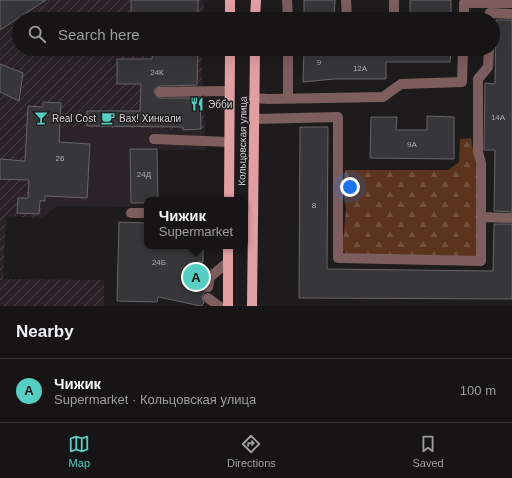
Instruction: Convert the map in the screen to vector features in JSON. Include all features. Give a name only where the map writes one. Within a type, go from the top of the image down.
[{"type":"main road","points":[[230,0],[230,12]]},
{"type":"main road","points":[[255,12],[256,0]]},
{"type":"main road","name":"Кольцовская улица","points":[[229,197],[230,56]]},
{"type":"main road","name":"Кольцовская улица","points":[[252,306],[255,56]]},
{"type":"main road","points":[[228,249],[228,306]]},
{"type":"lane","points":[[287,0],[288,12]]},
{"type":"lane","points":[[346,0],[347,12]]},
{"type":"lane","points":[[394,0],[394,12]]},
{"type":"lane","points":[[464,2],[512,3]]},
{"type":"lane","points":[[500,13],[512,14]]},
{"type":"lane","points":[[288,56],[288,98]]},
{"type":"lane","points":[[254,98],[383,97],[401,84],[462,82],[463,56]]},
{"type":"lane","points":[[254,119],[338,117],[338,258],[481,261],[481,163],[478,152],[478,80],[488,67],[489,56]]},
{"type":"lane","points":[[160,92],[229,91]]},
{"type":"lane","points":[[154,139],[229,142]]},
{"type":"lane","points":[[131,213],[144,213]]},
{"type":"lane","points":[[481,217],[512,218]]},
{"type":"lane","points":[[219,306],[208,292],[210,278],[228,262]]},
{"type":"shaded area","points":[[0,0],[204,0],[203,12],[12,12],[12,56],[201,56],[205,130],[45,127],[42,218],[6,216],[3,279],[104,280],[104,306],[0,306]]},
{"type":"shaded area","points":[[45,127],[205,130],[205,150],[130,149],[130,207],[57,206],[42,218]]},
{"type":"green space","points":[[471,138],[476,166],[478,257],[349,255],[342,251],[346,210],[343,186],[345,170],[448,170],[459,162],[460,139]]},
{"type":"building","points":[[0,0],[46,0],[28,12],[12,12],[12,22],[0,30]]},
{"type":"building","points":[[131,0],[198,0],[198,12],[131,12]]},
{"type":"building","points":[[304,0],[335,0],[334,12],[304,12]]},
{"type":"building","points":[[410,0],[451,0],[451,12],[410,12]]},
{"type":"building","points":[[500,20],[512,20],[512,212],[494,211],[495,150],[484,150],[485,83],[495,84],[495,56],[500,56]]},
{"type":"building","points":[[152,56],[198,56],[197,85],[160,86],[155,89],[154,92],[157,97],[160,98],[200,98],[201,129],[183,130],[183,127],[87,126],[87,111],[140,111],[141,84],[117,84],[117,59],[152,59]]},
{"type":"building","points":[[304,56],[450,56],[450,62],[386,62],[386,79],[334,79],[303,82]]},
{"type":"building","points":[[0,64],[23,73],[19,101],[0,92]]},
{"type":"building","points":[[43,102],[61,103],[59,142],[90,144],[87,198],[45,196],[45,201],[40,201],[39,214],[17,213],[18,198],[28,198],[29,180],[0,179],[0,159],[25,161],[28,106],[43,107]]},
{"type":"building","points":[[427,116],[454,117],[454,159],[370,158],[371,117],[397,117],[396,130],[427,130]]},
{"type":"building","points":[[300,127],[328,127],[327,269],[493,271],[494,224],[512,224],[512,299],[299,298]]},
{"type":"building","points":[[130,149],[157,149],[158,197],[144,197],[144,203],[131,203]]},
{"type":"building","points":[[119,222],[144,223],[144,249],[203,249],[203,262],[198,262],[198,284],[202,285],[202,289],[205,292],[202,297],[204,303],[201,306],[158,297],[157,302],[117,301]]},
{"type":"place","name":"Эбби","points":[[197,104]]},
{"type":"place","name":"Real Cost","points":[[41,118]]},
{"type":"place","name":"Вах! Хинкали","points":[[108,118]]},
{"type":"place","name":"Чижик","points":[[196,277]]}]
